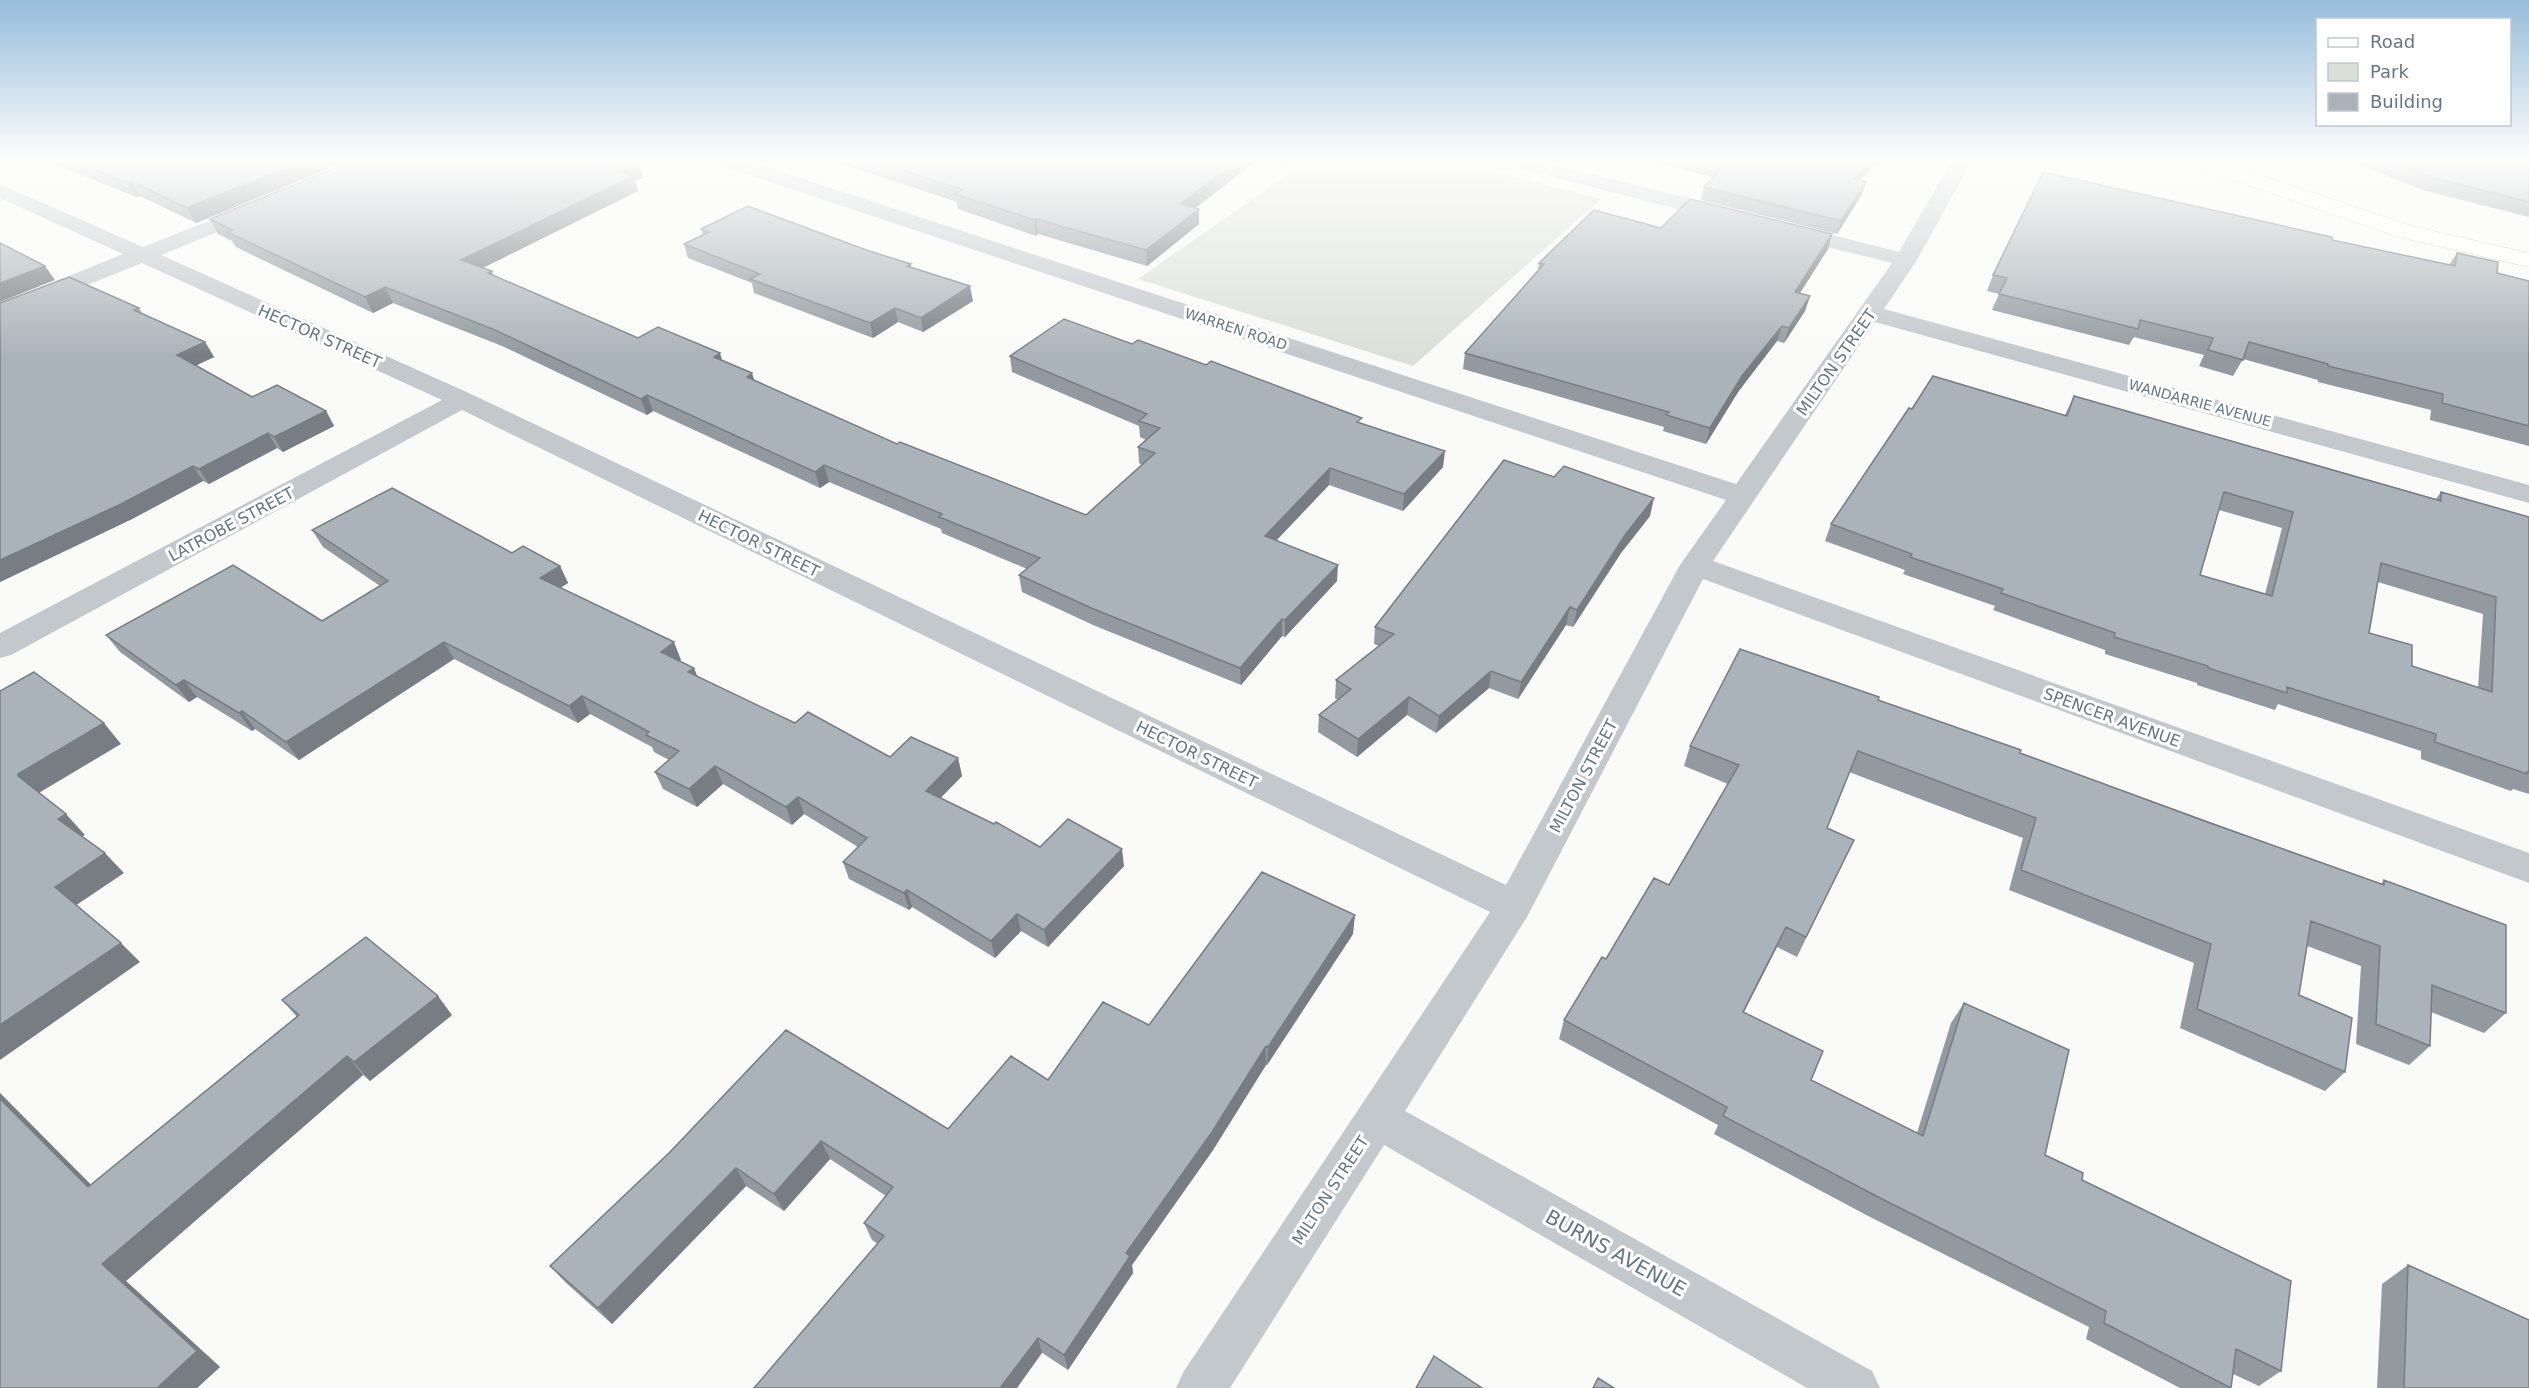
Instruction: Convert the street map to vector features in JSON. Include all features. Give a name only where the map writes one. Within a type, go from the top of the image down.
[{"type":"main road","points":[[2391,227],[2461,246],[2529,259]]},
{"type":"main road","points":[[2443,227],[2529,259]]},
{"type":"street","name":"HECTOR STREET","points":[[79,227],[462,400],[1514,906]]},
{"type":"street","points":[[0,313],[209,227]]},
{"type":"street","name":"WARREN ROAD","points":[[926,227],[1743,496]]},
{"type":"street","points":[[1772,227],[1906,260]]},
{"type":"street","name":"MILTON STREET","points":[[1201,1388],[1514,906],[1695,565],[1906,260],[1925,227]]},
{"type":"street","name":"WANDARRIE AVENUE","points":[[1870,313],[2529,494]]},
{"type":"street","name":"LATROBE STREET","points":[[0,647],[462,400]]},
{"type":"street","name":"SPENCER AVENUE","points":[[1695,565],[2529,868]]},
{"type":"street","name":"BURNS AVENUE","points":[[1377,1118],[1855,1388]]},
{"type":"green space","points":[[1213,227],[1570,227],[1413,366],[1138,279]]},
{"type":"building","points":[[226,227],[529,227],[461,260],[492,271],[488,273],[638,338],[658,327],[720,353],[714,357],[752,373],[747,377],[897,444],[900,442],[1086,515],[1155,453],[1138,447],[1160,428],[1139,421],[1147,414],[1010,356],[1064,319],[1132,344],[1138,340],[1206,365],[1211,361],[1362,418],[1357,422],[1445,451],[1404,494],[1330,468],[1265,536],[1338,565],[1285,620],[1282,619],[1240,668],[1091,608],[1019,575],[1040,558],[939,517],[942,514],[824,465],[815,472],[647,395],[641,399],[495,330],[385,287],[365,297],[227,232],[232,230]]},
{"type":"building","points":[[706,227],[804,227],[911,264],[907,266],[970,286],[921,318],[895,308],[870,323],[750,279],[760,274],[684,244],[709,232],[701,229]]},
{"type":"building","points":[[1064,227],[1176,227],[1146,250]]},
{"type":"building","points":[[1577,227],[1803,227],[1832,234],[1795,292],[1810,296],[1789,328],[1782,326],[1742,376],[1710,428],[1666,415],[1669,412],[1465,353],[1544,264],[1539,263]]},
{"type":"building","points":[[2016,227],[2287,227],[2332,237],[2332,240],[2455,266],[2457,253],[2498,262],[2497,273],[2529,281],[2529,426],[2442,403],[2443,394],[2328,366],[2328,364],[2249,342],[2243,360],[2208,350],[2213,338],[2140,320],[2138,329],[1999,294],[2007,278],[1993,275]]},
{"type":"building","points":[[0,243],[45,266],[0,283]]},
{"type":"building","points":[[69,277],[139,308],[134,310],[205,342],[177,355],[252,397],[277,385],[326,411],[274,437],[268,433],[199,469],[193,466],[121,504],[0,560],[0,303]]},
{"type":"building","points":[[1933,376],[2067,416],[2074,396],[2441,501],[2441,492],[2529,517],[2529,772],[2527,774],[2435,742],[2436,734],[2287,687],[2287,693],[2114,637],[2115,633],[2001,593],[2003,589],[1910,557],[1912,554],[1831,524],[1909,408],[1912,409]],"holes":[[[2224,492],[2293,512],[2272,596],[2200,575]],[[2381,563],[2496,597],[2492,692],[2412,666],[2412,645],[2369,633]]]},
{"type":"building","points":[[1504,460],[1554,477],[1564,466],[1654,498],[1625,535],[1577,610],[1570,607],[1521,682],[1491,671],[1439,716],[1409,697],[1358,739],[1319,715],[1351,689],[1336,680],[1394,634],[1375,627]]},
{"type":"building","points":[[392,488],[512,553],[523,546],[560,566],[540,578],[674,642],[661,652],[694,668],[688,672],[795,723],[808,712],[890,757],[911,737],[958,758],[926,791],[994,824],[996,822],[1040,847],[1068,819],[1122,849],[1044,930],[1017,914],[991,941],[907,890],[904,893],[843,862],[867,838],[798,797],[786,807],[715,766],[689,789],[655,772],[679,751],[646,735],[649,732],[582,696],[569,706],[444,642],[286,742],[242,711],[239,713],[184,680],[176,685],[106,635],[233,565],[322,621],[388,581],[312,530]]},
{"type":"building","points":[[1740,649],[1879,697],[1878,700],[2021,750],[2020,753],[2210,823],[2384,885],[2384,880],[2506,925],[2506,1013],[2432,985],[2430,1046],[2376,1024],[2380,946],[2311,921],[2299,995],[2352,1018],[2345,1072],[2197,1009],[2211,944],[2021,870],[2036,818],[1858,751],[1827,828],[1854,840],[1806,937],[1786,927],[1743,1012],[1823,1051],[1811,1080],[1923,1136],[1964,1003],[2069,1050],[2045,1155],[2083,1173],[2082,1180],[2291,1281],[2281,1371],[2236,1349],[2231,1388],[2104,1323],[2106,1311],[1884,1200],[1723,1116],[1727,1107],[1564,1020],[1602,957],[1606,959],[1654,878],[1669,885],[1739,765],[1690,746]]},
{"type":"building","points":[[34,672],[104,723],[18,776],[66,814],[58,819],[105,853],[55,887],[121,943],[0,1025],[0,691]]},
{"type":"building","points":[[1262,872],[1355,915],[1268,1047],[1266,1046],[1212,1132],[1126,1253],[1130,1256],[1064,1355],[1038,1338],[1000,1388],[754,1388],[884,1236],[864,1223],[893,1187],[821,1141],[774,1194],[736,1168],[598,1308],[550,1266],[669,1153],[786,1030],[948,1129],[1011,1056],[1048,1080],[1103,1002],[1149,1025]]},
{"type":"building","points":[[366,937],[438,996],[354,1062],[347,1056],[102,1264],[197,1351],[157,1388],[0,1388],[0,1099],[88,1187],[299,1015],[282,1000]]},
{"type":"building","points":[[2408,1265],[2529,1320],[2529,1388],[2404,1388]]},
{"type":"building","points":[[1434,1356],[1482,1388],[1416,1388]]},
{"type":"building","points":[[1598,1378],[1614,1388],[1593,1388]]}]
